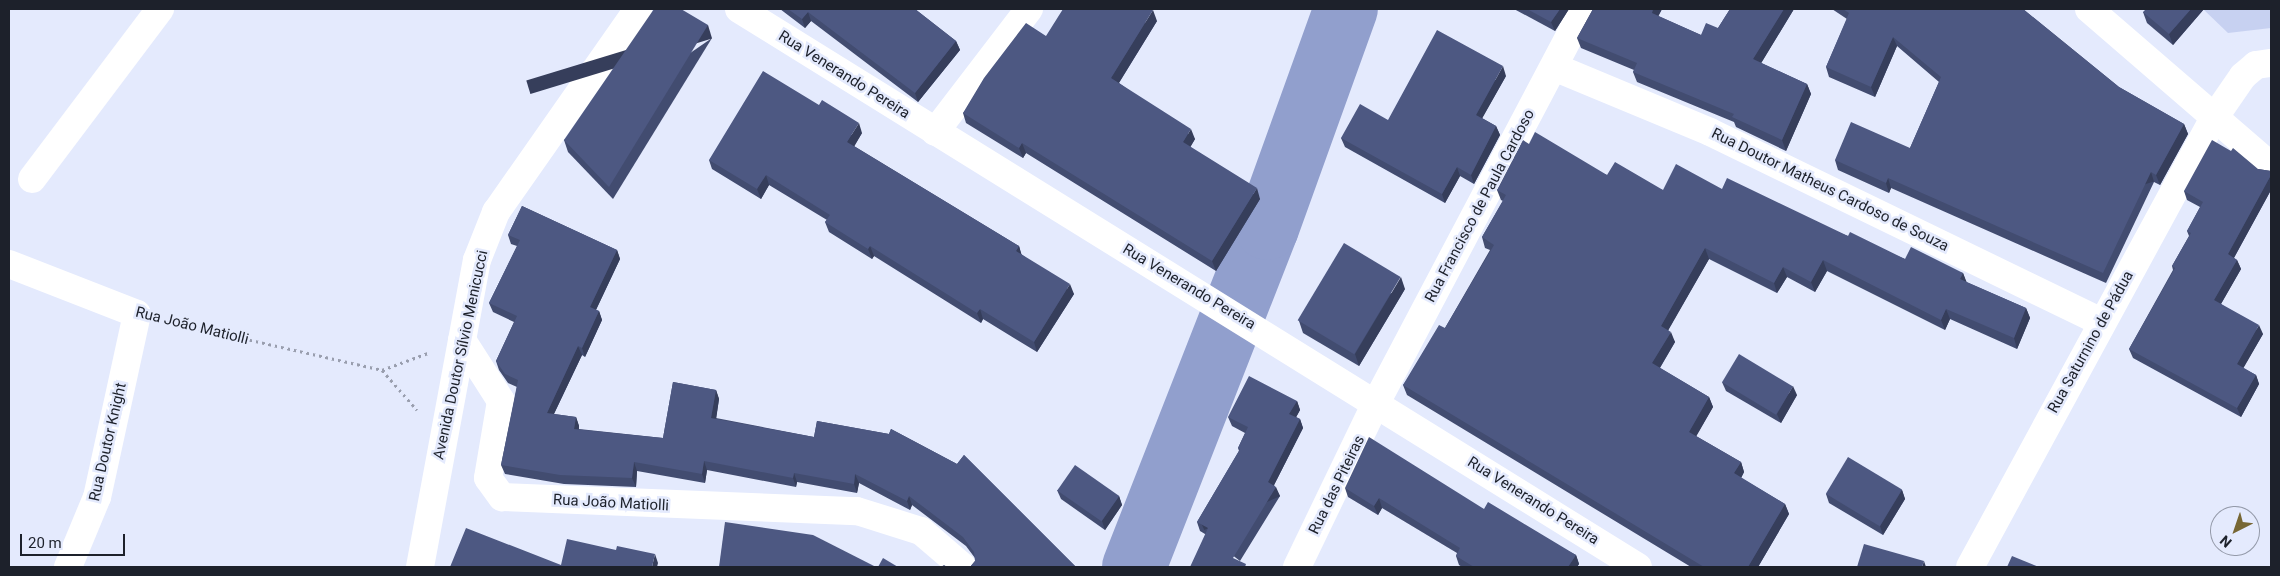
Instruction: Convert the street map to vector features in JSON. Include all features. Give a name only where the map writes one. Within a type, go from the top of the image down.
[{"type":"street","points":[[32,179],[160,9]]},
{"type":"street","name":"Avenida Doutor Sílvio Menicucci","points":[[420,567],[442,439],[477,260],[496,212],[638,9]]},
{"type":"street","name":"Rua Venerando Pereira","points":[[739,9],[935,132],[1276,340],[1633,566]]},
{"type":"street","points":[[935,132],[1029,9]]},
{"type":"street","name":"Rua Francisco de Paula Cardoso","points":[[1376,403],[1584,9]]},
{"type":"street","points":[[2089,9],[2271,166]]},
{"type":"street","name":"Rua Saturnino de Pádua","points":[[1970,567],[2214,118],[2243,76],[2256,65],[2271,63]]},
{"type":"street","name":"Rua Doutor Matheus Cardoso de Souza","points":[[1554,67],[1710,132],[2102,322]]},
{"type":"street","name":"Rua João Matiolli","points":[[9,264],[137,314]]},
{"type":"street","name":"Rua Doutor Knight","points":[[68,567],[97,497],[137,314]]},
{"type":"street","name":"Rua João Matiolli","points":[[462,340],[501,401],[488,478],[502,497],[600,503],[857,511],[921,531],[963,567]]},
{"type":"street","name":"Rua das Piteiras","points":[[1297,567],[1376,403]]},
{"type":"path","name":"Rua João Matiolli","points":[[137,314],[382,370]]},
{"type":"path","points":[[442,439],[382,370],[462,340]]},
{"type":"shaded area","points":[[2203,9],[2271,9],[2271,28],[2228,33]]},
{"type":"building","points":[[654,9],[681,9],[708,25],[609,187],[564,140]]},
{"type":"building","points":[[788,9],[915,9],[956,41],[915,93],[808,12],[802,19]]},
{"type":"building","points":[[1063,9],[1153,10],[1111,78],[1191,129],[1183,142],[1257,188],[1212,261],[1022,143],[1019,148],[963,113],[984,78],[1026,23],[1046,36]]},
{"type":"building","points":[[1527,9],[1560,9],[1551,22]]},
{"type":"building","points":[[1593,9],[1653,9],[1652,13],[1701,35],[1706,23],[1718,28],[1730,9],[1784,9],[1753,59],[1807,84],[1782,140],[1732,117],[1734,114],[1633,72],[1637,63],[1577,38]]},
{"type":"building","points":[[1843,9],[2023,9],[2119,87],[2184,124],[2156,175],[2151,172],[2103,273],[1888,178],[1886,183],[1835,160],[1851,122],[1910,148],[1941,77],[1893,37],[1871,87],[1826,67],[1849,13]]},
{"type":"building","points":[[2146,9],[2191,9],[2169,34],[2143,12]]},
{"type":"building","points":[[1437,30],[1503,66],[1476,115],[1496,126],[1471,175],[1457,167],[1442,194],[1341,138],[1360,104],[1388,120]]},
{"type":"building","points":[[763,71],[819,105],[822,100],[859,123],[847,142],[1019,246],[1016,251],[1070,284],[1034,342],[980,309],[977,313],[870,246],[868,249],[825,222],[830,215],[766,175],[757,189],[709,160]]},
{"type":"building","points":[[1535,132],[1607,175],[1615,162],[1663,190],[1676,164],[1722,189],[1727,178],[1848,236],[1850,232],[1905,259],[1911,247],[1963,273],[1960,279],[2026,308],[2014,338],[1946,309],[1941,320],[1823,260],[1811,282],[1783,267],[1774,283],[1705,248],[1661,326],[1671,332],[1652,363],[1709,397],[1689,432],[1741,462],[1734,473],[1785,504],[1748,567],[1704,567],[1403,385],[1439,325],[1445,328],[1494,245],[1482,237],[1506,195],[1497,190],[1523,140],[1529,144]]},
{"type":"building","points":[[2212,140],[2231,151],[2233,148],[2258,169],[2271,171],[2271,175],[2228,254],[2237,260],[2214,300],[2259,325],[2237,364],[2256,375],[2237,408],[2129,349],[2175,268],[2172,266],[2191,233],[2187,231],[2203,202],[2184,191]]},
{"type":"building","points":[[522,206],[617,250],[590,307],[599,311],[582,348],[578,346],[547,413],[576,417],[574,429],[663,438],[673,382],[716,390],[711,418],[814,437],[817,421],[889,434],[891,429],[957,464],[964,455],[1076,567],[970,567],[975,561],[974,552],[963,537],[909,496],[907,501],[855,474],[854,484],[794,473],[793,478],[704,461],[702,474],[634,462],[632,478],[560,475],[501,465],[518,380],[505,374],[496,361],[517,316],[489,303],[520,240],[508,235]]},
{"type":"building","points":[[1344,243],[1401,277],[1354,354],[1298,320]]},
{"type":"building","points":[[1739,354],[1793,386],[1776,415],[1722,382]]},
{"type":"building","points":[[1249,376],[1297,401],[1289,414],[1300,419],[1268,482],[1276,487],[1233,558],[1246,564],[1245,567],[1190,567],[1208,528],[1197,522],[1240,449],[1238,448],[1248,427],[1228,417]]},
{"type":"building","points":[[1369,437],[1484,509],[1488,502],[1576,555],[1568,567],[1474,567],[1456,556],[1460,548],[1379,498],[1374,506],[1345,488]]},
{"type":"building","points":[[1848,457],[1902,489],[1880,526],[1826,494]]},
{"type":"building","points":[[1075,465],[1119,496],[1101,521],[1057,490]]},
{"type":"building","points":[[725,522],[813,535],[876,567],[719,567]]},
{"type":"building","points":[[466,528],[561,565],[567,539],[616,550],[617,546],[655,554],[652,567],[450,567]]},
{"type":"building","points":[[1864,544],[1924,561],[1922,567],[1857,567]]},
{"type":"building","points":[[2012,556],[2039,567],[2007,567]]},
{"type":"building","points":[[883,558],[898,567],[878,567]]},
{"type":"waterway","points":[[1134,567],[1267,228],[1346,9]]}]
